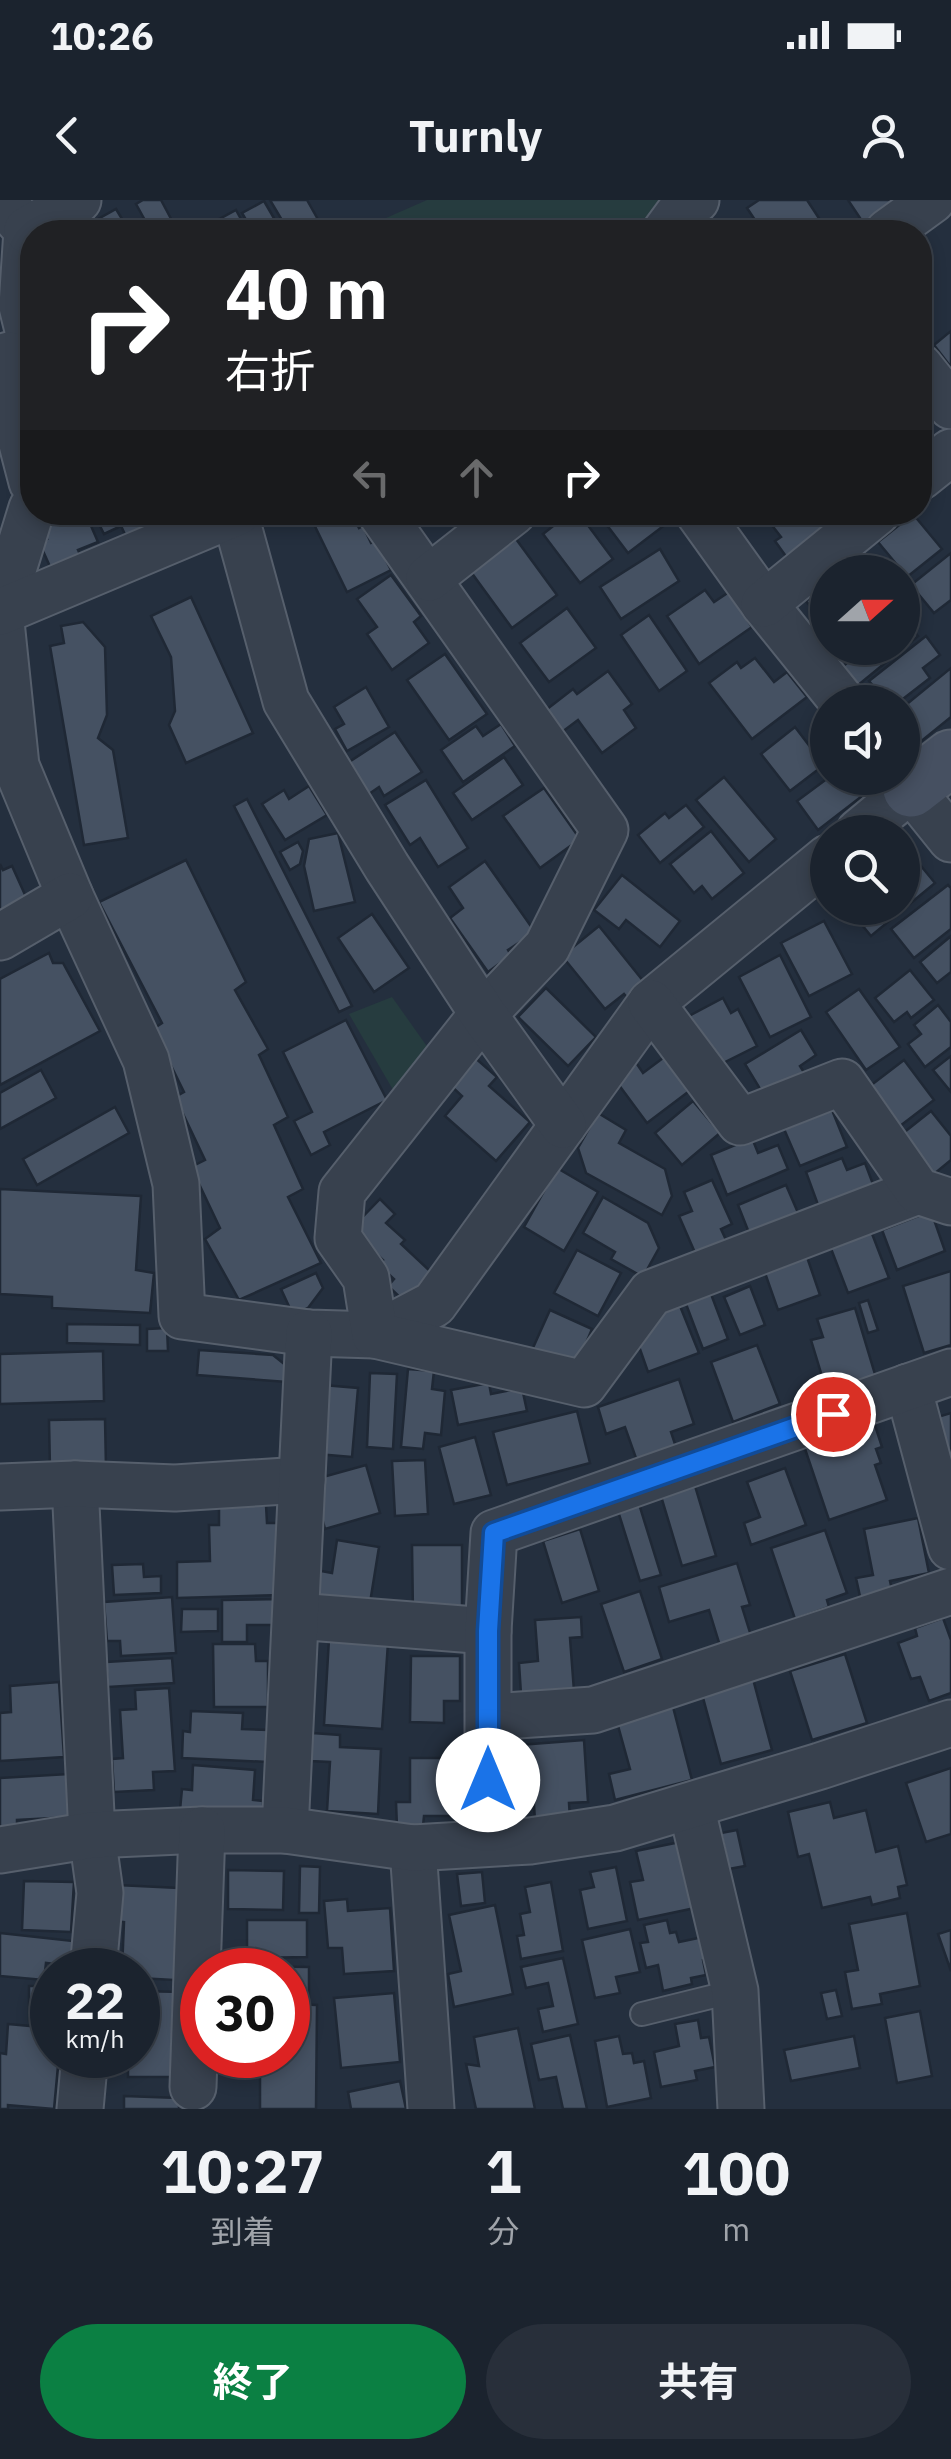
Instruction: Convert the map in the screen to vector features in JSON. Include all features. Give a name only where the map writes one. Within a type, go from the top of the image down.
[{"type":"street","points":[[20,283],[14,215],[78,200]]},
{"type":"street","points":[[674,220],[696,200]]},
{"type":"street","points":[[904,220],[932,200]]},
{"type":"street","points":[[0,358],[10,355],[20,436]]},
{"type":"street","points":[[932,382],[951,406]]},
{"type":"street","points":[[27,525],[0,612],[16,766],[70,896],[146,1060],[176,1184],[182,1316],[309,1333],[374,1334],[584,1384],[651,1293],[934,1197],[842,1082],[740,1122],[651,1003]]},
{"type":"street","points":[[0,612],[210,525]]},
{"type":"street","points":[[240,525],[286,701],[483,1014],[563,1125]]},
{"type":"street","points":[[374,1334],[366,1278],[338,1238],[342,1192],[483,1014],[547,947],[606,830],[390,525]]},
{"type":"street","points":[[430,578],[497,525]]},
{"type":"street","points":[[707,525],[829,685]]},
{"type":"street","points":[[764,604],[861,525]]},
{"type":"street","points":[[877,815],[921,775],[951,839]]},
{"type":"street","points":[[374,1334],[434,1304],[651,1003],[810,873]]},
{"type":"street","points":[[0,937],[70,896]]},
{"type":"street","points":[[285,1830],[309,1333]]},
{"type":"street","points":[[488,1842],[488,1631],[494,1533],[951,1372]]},
{"type":"street","points":[[908,1387],[951,1547]]},
{"type":"street","points":[[0,1488],[75,1484],[176,1488],[302,1480]]},
{"type":"street","points":[[75,1484],[92,1835],[100,1892],[95,1948]]},
{"type":"street","points":[[488,1717],[593,1710],[951,1591]]},
{"type":"street","points":[[296,1616],[488,1631]]},
{"type":"street","points":[[0,1850],[92,1835],[202,1830],[285,1830],[413,1848],[530,1842],[615,1828],[951,1722]]},
{"type":"street","points":[[690,1806],[735,1991],[741,2109]]},
{"type":"street","points":[[193,2087],[202,1830]]},
{"type":"street","points":[[413,1848],[432,2109]]},
{"type":"street","points":[[80,2109],[83,2078]]},
{"type":"lane","points":[[642,2014],[735,1991]]},
{"type":"green space","points":[[427,200],[665,200],[653,220],[381,220]]},
{"type":"green space","points":[[392,997],[431,1052],[396,1095],[349,1014]]},
{"type":"building","points":[[161,200],[172,220],[145,220],[136,204]]},
{"type":"building","points":[[270,200],[307,200],[318,220],[282,220]]},
{"type":"building","points":[[759,200],[807,200],[820,220],[755,220],[747,208]]},
{"type":"building","points":[[848,200],[907,200],[877,220],[861,220]]},
{"type":"building","points":[[264,201],[275,220],[246,220],[242,213]]},
{"type":"building","points":[[116,209],[123,220],[96,220]]},
{"type":"building","points":[[236,210],[241,220],[218,220]]},
{"type":"building","points":[[951,331],[951,367],[934,345]]},
{"type":"building","points":[[41,525],[91,525],[98,542],[78,550],[83,561],[56,580],[39,542],[47,539]]},
{"type":"building","points":[[100,525],[154,525],[158,534],[131,547],[121,526],[104,534]]},
{"type":"building","points":[[314,525],[363,526],[391,570],[347,592]]},
{"type":"building","points":[[554,525],[588,525],[613,559],[580,583],[543,534]]},
{"type":"building","points":[[607,525],[665,525],[628,553]]},
{"type":"building","points":[[772,525],[840,525],[790,562],[775,541],[781,537]]},
{"type":"building","points":[[899,525],[922,525],[942,549],[920,567],[920,555],[889,555],[878,542]]},
{"type":"building","points":[[516,539],[557,595],[512,628],[471,572]]},
{"type":"building","points":[[660,549],[679,581],[621,619],[600,587]]},
{"type":"building","points":[[951,553],[951,600],[934,613],[920,596],[920,578]]},
{"type":"building","points":[[391,575],[421,616],[414,622],[429,643],[392,670],[367,634],[377,627],[357,599]]},
{"type":"building","points":[[705,590],[714,602],[729,592],[752,627],[699,664],[667,616]]},
{"type":"building","points":[[191,597],[253,733],[186,763],[169,725],[175,711],[171,657],[151,616]]},
{"type":"building","points":[[567,608],[596,648],[549,682],[520,643]]},
{"type":"building","points":[[649,615],[687,671],[659,691],[621,635]]},
{"type":"building","points":[[83,622],[105,647],[107,715],[98,738],[113,750],[128,838],[84,845],[50,646],[64,643],[61,626]]},
{"type":"building","points":[[926,636],[940,655],[923,668],[930,678],[920,686],[872,685],[869,681],[889,665],[920,665],[920,641]]},
{"type":"building","points":[[445,654],[487,714],[449,740],[407,680]]},
{"type":"building","points":[[755,658],[774,682],[787,672],[807,697],[752,739],[709,683],[737,662],[741,668]]},
{"type":"building","points":[[845,665],[883,665],[858,685],[842,667]]},
{"type":"building","points":[[951,668],[951,717],[920,742],[920,693]]},
{"type":"building","points":[[608,671],[632,704],[624,710],[636,728],[602,753],[578,720],[558,735],[542,713],[573,689],[577,694]]},
{"type":"building","points":[[366,687],[389,727],[347,751],[335,729],[344,724],[334,707]]},
{"type":"building","points":[[501,724],[515,746],[463,782],[441,750],[476,726],[483,736]]},
{"type":"building","points":[[795,727],[810,747],[810,776],[790,791],[761,754]]},
{"type":"building","points":[[395,732],[422,772],[384,796],[379,787],[366,796],[346,764]]},
{"type":"building","points":[[504,757],[523,785],[472,820],[453,793]]},
{"type":"building","points":[[724,777],[776,839],[749,862],[696,800]]},
{"type":"building","points":[[426,780],[468,848],[438,867],[420,838],[410,845],[385,805]]},
{"type":"building","points":[[309,786],[327,815],[285,840],[262,804],[284,790],[289,799]]},
{"type":"building","points":[[544,788],[580,839],[540,868],[503,816]]},
{"type":"building","points":[[810,791],[810,795],[863,795],[837,815],[810,815],[810,819],[797,801]]},
{"type":"building","points":[[247,799],[352,1006],[339,1012],[234,806]]},
{"type":"building","points":[[686,805],[704,827],[660,863],[638,835],[665,813],[669,818]]},
{"type":"building","points":[[711,831],[744,873],[712,899],[702,886],[694,893],[670,864]]},
{"type":"building","points":[[338,833],[355,902],[314,911],[304,866],[309,839]]},
{"type":"building","points":[[298,842],[303,851],[300,864],[290,870],[280,852]]},
{"type":"building","points":[[186,860],[246,982],[235,990],[268,1049],[259,1055],[288,1117],[274,1125],[303,1189],[288,1197],[321,1263],[239,1300],[205,1239],[220,1228],[191,1167],[205,1160],[175,1097],[184,1092],[153,1029],[162,1023],[99,902]]},
{"type":"building","points":[[485,861],[535,932],[508,950],[511,955],[488,972],[450,918],[463,908],[449,887]]},
{"type":"building","points":[[0,864],[3,870],[12,866],[31,908],[0,919]]},
{"type":"building","points":[[920,865],[935,883],[920,895]]},
{"type":"building","points":[[622,875],[680,921],[660,947],[626,920],[619,929],[594,910]]},
{"type":"building","points":[[948,885],[951,888],[951,929],[914,958],[891,929],[896,925],[920,925],[920,907]]},
{"type":"building","points":[[372,914],[409,968],[374,992],[338,938]]},
{"type":"building","points":[[816,925],[826,925],[852,974],[809,996],[781,943]]},
{"type":"building","points":[[862,925],[884,925],[871,936]]},
{"type":"building","points":[[599,926],[648,987],[630,1001],[624,994],[605,1009],[562,956]]},
{"type":"building","points":[[951,936],[951,972],[937,983],[920,962]]},
{"type":"building","points":[[49,953],[53,963],[63,963],[100,1031],[0,1085],[0,979]]},
{"type":"building","points":[[780,955],[811,1017],[770,1037],[739,977]]},
{"type":"building","points":[[910,970],[934,1000],[911,1018],[907,1012],[894,1022],[875,998]]},
{"type":"building","points":[[546,988],[596,1037],[568,1066],[518,1017]]},
{"type":"building","points":[[859,989],[900,1047],[866,1070],[826,1012]]},
{"type":"building","points":[[723,998],[731,1013],[738,1009],[757,1046],[715,1067],[689,1016]]},
{"type":"building","points":[[938,1005],[951,1022],[951,1047],[925,1067],[908,1044],[921,1034],[914,1025]]},
{"type":"building","points":[[346,1020],[387,1100],[324,1132],[330,1145],[311,1155],[294,1121],[312,1112],[283,1052]]},
{"type":"building","points":[[801,1030],[816,1055],[800,1066],[805,1074],[765,1097],[745,1064]]},
{"type":"building","points":[[667,1055],[692,1089],[647,1123],[613,1077],[635,1061],[643,1073]]},
{"type":"building","points":[[473,1056],[497,1077],[489,1086],[530,1122],[496,1161],[445,1116],[462,1096],[449,1084]]},
{"type":"building","points":[[951,1056],[951,1092],[933,1070]]},
{"type":"building","points":[[904,1060],[934,1100],[900,1126],[870,1086]]},
{"type":"building","points":[[41,1070],[56,1098],[0,1129],[0,1093]]},
{"type":"building","points":[[693,1101],[720,1133],[682,1165],[655,1133]]},
{"type":"building","points":[[115,1107],[129,1133],[37,1185],[23,1159]]},
{"type":"building","points":[[832,1110],[847,1147],[800,1166],[784,1129]]},
{"type":"building","points":[[931,1111],[951,1136],[951,1160],[934,1174],[902,1134]]},
{"type":"building","points":[[598,1113],[626,1130],[619,1143],[665,1169],[672,1196],[662,1215],[586,1173],[578,1148]]},
{"type":"building","points":[[752,1138],[758,1153],[778,1145],[788,1169],[727,1195],[711,1155]]},
{"type":"building","points":[[842,1158],[847,1170],[865,1163],[876,1192],[821,1213],[806,1172]]},
{"type":"building","points":[[557,1168],[598,1192],[564,1251],[524,1227]]},
{"type":"building","points":[[712,1180],[732,1224],[721,1229],[727,1242],[696,1255],[679,1216],[692,1211],[684,1192]]},
{"type":"building","points":[[786,1185],[802,1222],[753,1243],[738,1205]]},
{"type":"building","points":[[0,1189],[141,1196],[136,1270],[154,1273],[150,1313],[52,1308],[52,1297],[0,1294]]},
{"type":"building","points":[[603,1197],[648,1223],[659,1248],[643,1277],[611,1259],[615,1252],[583,1233]]},
{"type":"building","points":[[380,1199],[395,1214],[386,1223],[405,1240],[401,1244],[432,1273],[405,1302],[388,1286],[394,1279],[379,1265],[383,1260],[351,1229]]},
{"type":"building","points":[[931,1211],[945,1251],[897,1270],[882,1230]]},
{"type":"building","points":[[871,1231],[889,1278],[848,1293],[830,1246]]},
{"type":"building","points":[[577,1250],[621,1273],[598,1316],[554,1293]]},
{"type":"building","points":[[807,1257],[820,1295],[778,1310],[765,1273]]},
{"type":"building","points":[[951,1271],[951,1345],[924,1353],[903,1286]]},
{"type":"building","points":[[316,1273],[323,1288],[308,1308],[293,1315],[281,1289]]},
{"type":"building","points":[[750,1286],[765,1325],[740,1335],[724,1297]]},
{"type":"building","points":[[711,1294],[728,1339],[703,1349],[686,1304]]},
{"type":"building","points":[[868,1300],[878,1330],[868,1333],[859,1303]]},
{"type":"building","points":[[680,1306],[699,1353],[648,1372],[635,1335],[643,1320]]},
{"type":"building","points":[[855,1308],[877,1381],[828,1396],[811,1340],[823,1337],[817,1319]]},
{"type":"building","points":[[550,1310],[592,1329],[575,1369],[532,1350]]},
{"type":"building","points":[[67,1324],[140,1325],[140,1345],[67,1343]]},
{"type":"building","points":[[167,1328],[168,1351],[147,1351],[147,1329]]},
{"type":"building","points":[[757,1345],[780,1404],[733,1422],[711,1362]]},
{"type":"building","points":[[199,1350],[273,1355],[288,1367],[287,1382],[197,1375]]},
{"type":"building","points":[[103,1351],[104,1401],[0,1404],[0,1354]]},
{"type":"building","points":[[408,1369],[434,1371],[432,1389],[445,1391],[441,1435],[425,1433],[423,1449],[401,1447]]},
{"type":"building","points":[[370,1373],[397,1374],[393,1449],[367,1447]]},
{"type":"building","points":[[679,1379],[694,1424],[671,1432],[676,1447],[637,1461],[625,1427],[606,1434],[598,1407]]},
{"type":"building","points":[[489,1383],[491,1394],[522,1388],[527,1411],[458,1425],[451,1390]]},
{"type":"building","points":[[323,1385],[358,1388],[352,1457],[317,1454]]},
{"type":"building","points":[[577,1411],[590,1463],[507,1485],[493,1432]]},
{"type":"building","points":[[951,1413],[951,1449],[941,1452],[931,1419]]},
{"type":"building","points":[[105,1419],[106,1468],[50,1469],[49,1420]]},
{"type":"building","points":[[873,1419],[882,1447],[876,1449],[881,1463],[875,1465],[887,1500],[829,1520],[803,1443]]},
{"type":"building","points":[[475,1437],[491,1495],[454,1504],[439,1447]]},
{"type":"building","points":[[425,1460],[428,1514],[395,1516],[392,1461]]},
{"type":"building","points":[[366,1465],[380,1513],[325,1529],[312,1480]]},
{"type":"building","points":[[785,1468],[806,1525],[751,1545],[744,1523],[760,1517],[747,1482]]},
{"type":"building","points":[[695,1486],[716,1556],[682,1566],[661,1496]]},
{"type":"building","points":[[639,1504],[661,1575],[640,1581],[618,1511]]},
{"type":"building","points":[[266,1505],[267,1523],[278,1523],[281,1595],[177,1598],[177,1562],[210,1561],[209,1525],[219,1525],[219,1506]]},
{"type":"building","points":[[918,1518],[929,1573],[890,1581],[893,1595],[861,1601],[856,1578],[873,1575],[864,1529]]},
{"type":"building","points":[[580,1529],[599,1591],[562,1603],[543,1541]]},
{"type":"building","points":[[825,1530],[847,1593],[827,1600],[829,1607],[795,1619],[771,1548]]},
{"type":"building","points":[[337,1540],[379,1547],[369,1609],[311,1599],[316,1570],[332,1573]]},
{"type":"building","points":[[412,1545],[462,1545],[462,1613],[413,1614]]},
{"type":"building","points":[[737,1563],[750,1605],[742,1607],[752,1639],[721,1649],[709,1610],[669,1622],[659,1587]]},
{"type":"building","points":[[143,1564],[144,1577],[161,1576],[161,1593],[114,1595],[112,1565]]},
{"type":"building","points":[[640,1591],[662,1659],[624,1672],[601,1604]]},
{"type":"building","points":[[172,1597],[176,1653],[121,1656],[120,1641],[107,1641],[104,1602]]},
{"type":"building","points":[[282,1599],[283,1625],[247,1625],[247,1642],[222,1642],[222,1600]]},
{"type":"building","points":[[182,1609],[218,1609],[218,1631],[181,1632]]},
{"type":"building","points":[[581,1617],[582,1637],[570,1638],[574,1691],[521,1694],[519,1663],[538,1661],[535,1620]]},
{"type":"building","points":[[943,1618],[951,1640],[951,1693],[929,1701],[920,1677],[911,1679],[898,1643],[917,1636],[915,1628]]},
{"type":"building","points":[[329,1639],[388,1643],[382,1729],[324,1725]]},
{"type":"building","points":[[213,1644],[255,1644],[256,1661],[268,1661],[268,1707],[214,1707]]},
{"type":"building","points":[[845,1654],[867,1723],[812,1740],[790,1671]]},
{"type":"building","points":[[411,1656],[460,1656],[460,1701],[444,1701],[444,1723],[410,1722]]},
{"type":"building","points":[[172,1658],[174,1683],[108,1687],[106,1662]]},
{"type":"building","points":[[753,1679],[772,1750],[721,1764],[702,1694]]},
{"type":"building","points":[[59,1682],[64,1757],[0,1761],[0,1713],[11,1712],[10,1686]]},
{"type":"building","points":[[169,1688],[175,1771],[153,1772],[154,1790],[114,1792],[112,1759],[123,1758],[120,1710],[136,1709],[135,1690]]},
{"type":"building","points":[[673,1707],[692,1780],[615,1800],[609,1774],[630,1769],[617,1722]]},
{"type":"building","points":[[191,1711],[243,1713],[242,1729],[269,1730],[268,1762],[182,1758],[183,1731],[190,1732]]},
{"type":"building","points":[[312,1733],[340,1735],[340,1747],[381,1749],[378,1814],[327,1811],[330,1762],[310,1761]]},
{"type":"building","points":[[584,1740],[588,1802],[569,1803],[570,1819],[535,1821],[532,1772],[521,1773],[519,1745]]},
{"type":"building","points":[[410,1758],[461,1758],[461,1816],[424,1816],[423,1826],[397,1827],[396,1802],[410,1802]]},
{"type":"building","points":[[193,1765],[255,1770],[253,1800],[263,1801],[263,1815],[180,1810],[182,1789],[192,1790]]},
{"type":"building","points":[[951,1768],[951,1834],[926,1842],[906,1783]]},
{"type":"building","points":[[69,1774],[72,1817],[17,1820],[17,1834],[0,1835],[0,1778]]},
{"type":"building","points":[[830,1802],[834,1818],[866,1810],[876,1852],[898,1846],[907,1885],[898,1887],[900,1898],[872,1905],[870,1897],[822,1908],[809,1854],[798,1857],[788,1812]]},
{"type":"building","points":[[737,1830],[745,1866],[729,1869],[721,1833]]},
{"type":"building","points":[[680,1842],[695,1908],[638,1920],[630,1882],[643,1880],[636,1851]]},
{"type":"building","points":[[300,1866],[320,1867],[319,1913],[299,1913]]},
{"type":"building","points":[[616,1867],[627,1921],[588,1929],[580,1890],[594,1887],[590,1872]]},
{"type":"building","points":[[228,1870],[284,1871],[283,1910],[228,1909]]},
{"type":"building","points":[[482,1872],[485,1903],[461,1906],[457,1874]]},
{"type":"building","points":[[24,1881],[74,1882],[71,1932],[22,1930]]},
{"type":"building","points":[[551,1882],[563,1951],[521,1959],[517,1936],[524,1935],[520,1914],[530,1912],[525,1887]]},
{"type":"building","points":[[117,1885],[179,1888],[174,1980],[160,1979],[160,1948],[123,1948],[124,1922],[115,1921]]},
{"type":"building","points":[[347,1899],[348,1911],[390,1908],[394,1971],[344,1974],[342,1948],[328,1948],[324,1901]]},
{"type":"building","points":[[495,1905],[513,1994],[454,2007],[448,1974],[461,1971],[449,1915]]},
{"type":"building","points":[[907,1913],[920,1986],[880,1994],[882,2004],[852,2009],[845,1972],[858,1970],[849,1924]]},
{"type":"building","points":[[247,1920],[307,1920],[307,1948],[247,1948]]},
{"type":"building","points":[[667,1920],[670,1933],[676,1932],[679,1942],[703,1937],[708,1958],[703,1960],[706,1975],[691,1978],[692,1984],[663,1991],[658,1965],[646,1968],[640,1943],[648,1942],[644,1925]]},
{"type":"building","points":[[630,1929],[640,1972],[616,1977],[620,1993],[595,1998],[582,1940]]},
{"type":"building","points":[[951,1930],[951,1971],[938,1934]]},
{"type":"building","points":[[0,1933],[73,1941],[72,1948],[30,1948],[30,1979],[0,1976]]},
{"type":"building","points":[[563,1958],[578,2024],[543,2032],[538,2009],[553,2006],[548,1983],[526,1988],[521,1967]]},
{"type":"building","points":[[836,1990],[842,2016],[827,2019],[821,1993]]},
{"type":"building","points":[[160,1991],[180,1992],[180,2077],[160,2077]]},
{"type":"building","points":[[394,1993],[400,2062],[341,2068],[334,1998]]},
{"type":"building","points":[[310,2005],[317,2005],[316,2109],[260,2109],[260,2078],[310,2078]]},
{"type":"building","points":[[920,2011],[932,2076],[897,2083],[885,2018]]},
{"type":"building","points":[[698,2020],[701,2038],[709,2037],[715,2067],[695,2071],[697,2080],[661,2087],[654,2052],[679,2046],[675,2024]]},
{"type":"building","points":[[8,2024],[30,2026],[30,2078],[57,2078],[54,2109],[8,2105],[8,2109],[0,2109],[0,2053],[6,2054]]},
{"type":"building","points":[[518,2028],[535,2109],[476,2109],[466,2064],[479,2066],[474,2037]]},
{"type":"building","points":[[570,2035],[587,2109],[563,2109],[556,2077],[539,2080],[531,2044]]},
{"type":"building","points":[[619,2036],[623,2054],[632,2053],[634,2063],[644,2061],[651,2098],[607,2107],[595,2041]]},
{"type":"building","points":[[854,2036],[860,2068],[791,2081],[784,2050]]},
{"type":"building","points":[[400,2081],[406,2109],[351,2109],[348,2092]]},
{"type":"building","points":[[124,2096],[179,2098],[179,2109],[124,2109]]},
{"type":"route","points":[[488,1780],[488,1631],[494,1533],[833,1414]]}]
